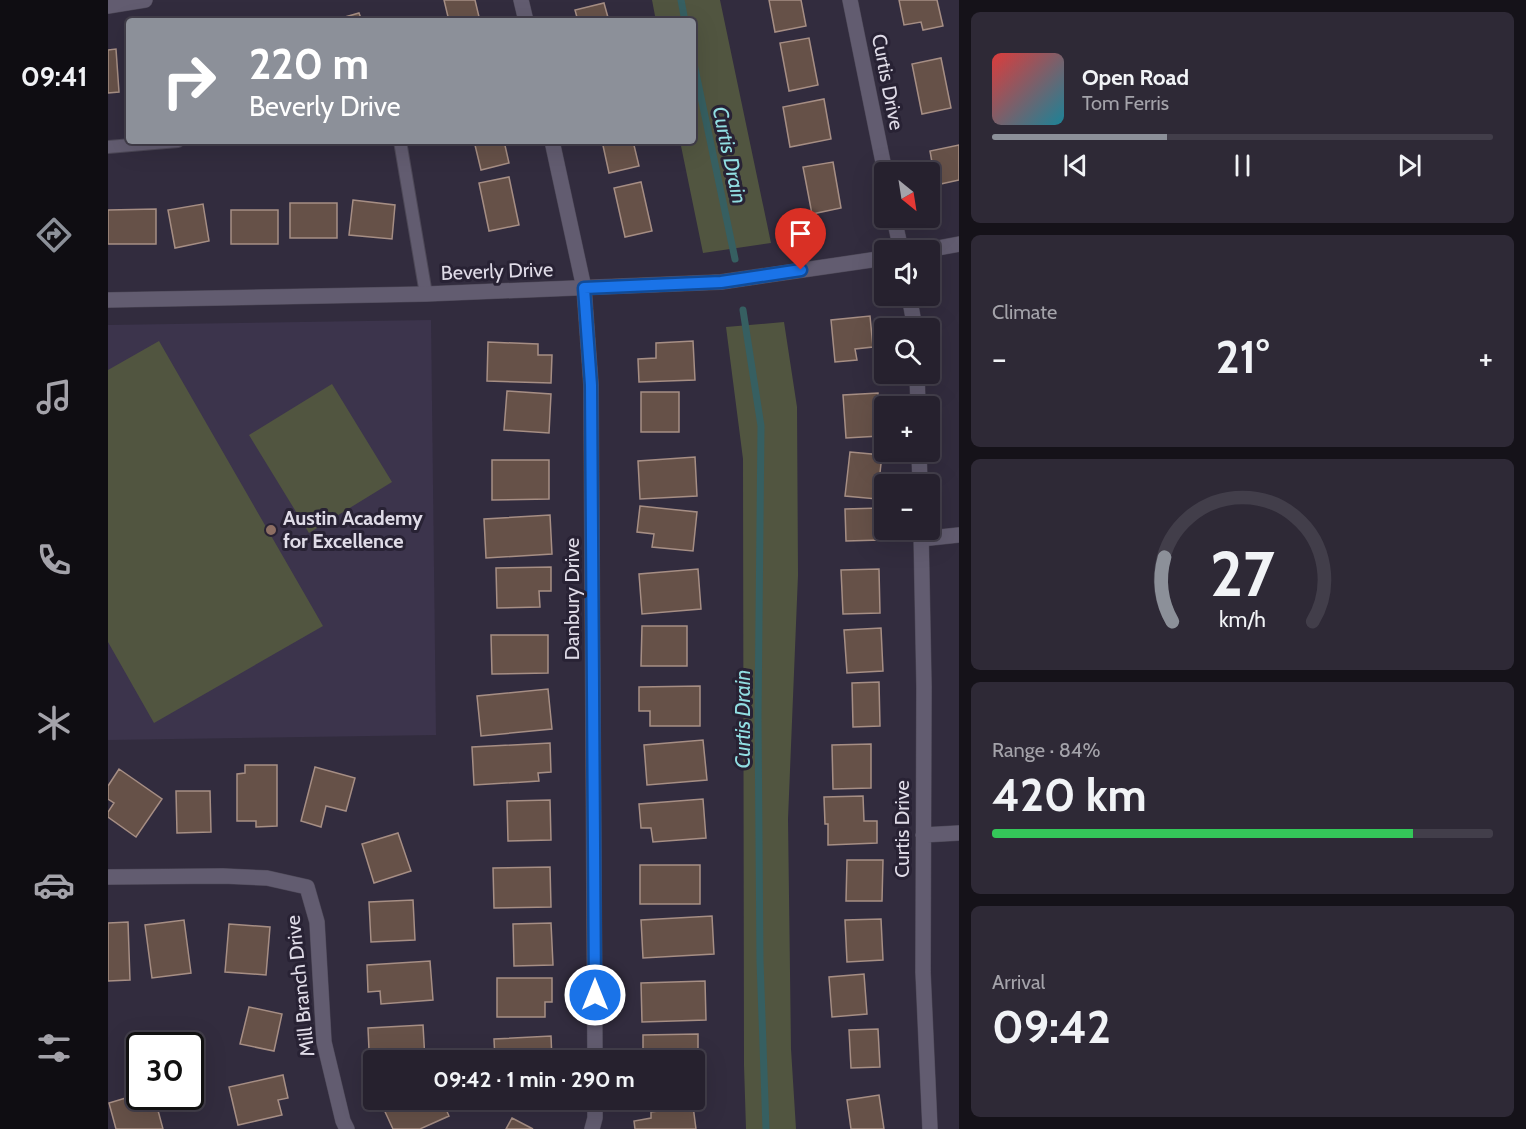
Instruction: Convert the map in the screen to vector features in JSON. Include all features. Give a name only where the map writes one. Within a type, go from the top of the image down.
[{"type":"street","points":[[108,6],[145,0]]},
{"type":"street","points":[[521,0],[524,18]]},
{"type":"street","name":"Curtis Drive","points":[[850,0],[883,162]]},
{"type":"street","name":"Danbury Drive","points":[[553,144],[584,288],[591,385],[595,1050]]},
{"type":"street","points":[[940,248],[959,244]]},
{"type":"street","name":"Beverly Drive","points":[[108,300],[426,294],[721,282],[874,260]]},
{"type":"street","points":[[940,534],[959,535]]},
{"type":"street","name":"Curtis Drive","points":[[921,540],[924,687],[923,972],[930,1129]]},
{"type":"street","points":[[923,835],[959,833]]},
{"type":"street","name":"Mill Branch Drive","points":[[108,877],[267,878],[307,887],[317,922],[324,1042],[343,1121],[347,1129]]},
{"type":"street","points":[[592,1129],[595,1110]]},
{"type":"lane","points":[[108,147],[143,144]]},
{"type":"lane","points":[[401,144],[426,294]]},
{"type":"shaded area","name":"Austin Academy for Excellence","points":[[431,320],[436,735],[108,740],[108,325]]},
{"type":"green space","points":[[652,0],[720,0],[771,243],[703,253],[681,144],[696,144],[696,18],[655,18]]},
{"type":"green space","points":[[784,322],[797,407],[798,575],[788,819],[791,1049],[796,1129],[746,1129],[743,459],[726,327]]},
{"type":"green space","points":[[159,341],[323,626],[154,723],[108,642],[108,370]]},
{"type":"green space","points":[[332,384],[392,482],[309,533],[249,435]]},
{"type":"building","points":[[444,0],[475,0],[479,18],[448,18]]},
{"type":"building","points":[[769,0],[801,0],[806,26],[775,32]]},
{"type":"building","points":[[899,0],[937,0],[943,26],[923,30],[921,22],[904,25]]},
{"type":"building","points":[[604,3],[608,18],[577,18],[575,10]]},
{"type":"building","points":[[359,13],[361,18],[342,18]]},
{"type":"building","points":[[809,38],[818,85],[789,91],[780,43]]},
{"type":"building","points":[[116,49],[119,92],[108,93],[108,50]]},
{"type":"building","points":[[941,58],[951,108],[922,114],[912,64]]},
{"type":"building","points":[[824,99],[831,139],[790,147],[783,107]]},
{"type":"building","points":[[475,144],[505,144],[509,163],[481,170]]},
{"type":"building","points":[[603,144],[634,144],[639,166],[609,173]]},
{"type":"building","points":[[959,145],[959,180],[940,184],[940,162],[932,162],[930,151]]},
{"type":"building","points":[[833,162],[841,208],[812,214],[803,167]]},
{"type":"building","points":[[509,177],[519,225],[489,231],[479,183]]},
{"type":"building","points":[[641,182],[652,231],[625,237],[614,188]]},
{"type":"building","points":[[353,200],[395,205],[392,239],[349,235]]},
{"type":"building","points":[[290,203],[337,203],[337,238],[290,238]]},
{"type":"building","points":[[203,204],[209,241],[175,248],[168,210]]},
{"type":"building","points":[[156,209],[156,244],[108,244],[108,210]]},
{"type":"building","points":[[231,210],[278,210],[278,244],[231,244]]},
{"type":"building","points":[[870,316],[873,347],[855,349],[857,360],[835,362],[831,320]]},
{"type":"building","points":[[693,341],[695,380],[639,382],[638,359],[656,358],[656,343]]},
{"type":"building","points":[[488,342],[538,344],[538,355],[552,355],[551,383],[487,381]]},
{"type":"building","points":[[507,391],[551,394],[549,433],[504,430]]},
{"type":"building","points":[[641,392],[679,392],[679,432],[641,432]]},
{"type":"building","points":[[878,393],[878,396],[874,396],[874,436],[846,438],[843,395]]},
{"type":"building","points":[[850,452],[874,454],[874,462],[881,462],[880,474],[874,474],[874,499],[845,496]]},
{"type":"building","points":[[695,457],[697,496],[640,499],[638,461]]},
{"type":"building","points":[[492,460],[549,460],[549,499],[492,500]]},
{"type":"building","points":[[640,506],[697,512],[693,551],[652,547],[654,534],[637,532]]},
{"type":"building","points":[[874,508],[874,540],[881,540],[846,541],[845,509]]},
{"type":"building","points":[[550,515],[552,554],[486,558],[484,519]]},
{"type":"building","points":[[551,567],[551,591],[539,591],[540,607],[497,608],[496,568]]},
{"type":"building","points":[[698,569],[701,609],[642,614],[639,574]]},
{"type":"building","points":[[879,569],[880,613],[843,614],[841,570]]},
{"type":"building","points":[[642,626],[687,626],[687,666],[641,666]]},
{"type":"building","points":[[881,628],[883,671],[847,673],[844,630]]},
{"type":"building","points":[[491,635],[548,635],[548,673],[492,674]]},
{"type":"building","points":[[879,682],[880,726],[853,727],[852,683]]},
{"type":"building","points":[[700,686],[700,726],[650,726],[650,711],[639,711],[639,687]]},
{"type":"building","points":[[548,689],[552,729],[481,736],[477,696]]},
{"type":"building","points":[[703,740],[707,780],[647,785],[644,745]]},
{"type":"building","points":[[550,743],[551,772],[538,773],[539,781],[474,785],[472,747]]},
{"type":"building","points":[[871,744],[871,788],[833,789],[832,745]]},
{"type":"building","points":[[245,765],[277,765],[277,826],[256,827],[256,821],[237,821],[237,774],[245,773]]},
{"type":"building","points":[[315,767],[355,778],[346,811],[326,806],[321,827],[301,821]]},
{"type":"building","points":[[119,769],[162,799],[136,837],[108,817],[108,812],[114,803],[108,799],[108,786]]},
{"type":"building","points":[[176,791],[210,791],[211,832],[177,833]]},
{"type":"building","points":[[863,796],[864,821],[877,821],[877,843],[828,845],[824,797]]},
{"type":"building","points":[[703,799],[706,838],[653,842],[651,828],[641,828],[639,804]]},
{"type":"building","points":[[550,800],[551,840],[508,841],[507,801]]},
{"type":"building","points":[[398,833],[411,871],[374,883],[362,844]]},
{"type":"building","points":[[847,860],[883,860],[882,901],[846,901]]},
{"type":"building","points":[[640,865],[700,865],[700,904],[640,904]]},
{"type":"building","points":[[550,867],[551,907],[494,908],[493,868]]},
{"type":"building","points":[[413,900],[415,940],[371,942],[369,902]]},
{"type":"building","points":[[712,916],[714,954],[643,958],[641,920]]},
{"type":"building","points":[[881,919],[883,960],[847,962],[845,920]]},
{"type":"building","points":[[184,920],[191,973],[152,978],[145,925]]},
{"type":"building","points":[[128,922],[130,980],[108,981],[108,923]]},
{"type":"building","points":[[551,923],[553,965],[514,966],[513,924]]},
{"type":"building","points":[[229,924],[270,927],[266,975],[225,972]]},
{"type":"building","points":[[430,961],[433,1000],[381,1004],[380,991],[368,992],[367,965]]},
{"type":"building","points":[[864,974],[867,1014],[832,1017],[829,977]]},
{"type":"building","points":[[497,978],[552,978],[552,1002],[545,1002],[545,1017],[497,1017]]},
{"type":"building","points":[[705,981],[706,1020],[642,1022],[641,983]]},
{"type":"building","points":[[249,1007],[282,1014],[274,1051],[240,1044]]},
{"type":"building","points":[[423,1025],[424,1050],[369,1050],[368,1028]]},
{"type":"building","points":[[878,1029],[880,1067],[851,1068],[849,1030]]},
{"type":"building","points":[[698,1034],[698,1050],[643,1050],[643,1035]]},
{"type":"building","points":[[551,1036],[552,1050],[495,1050],[494,1039]]},
{"type":"building","points":[[283,1075],[288,1098],[278,1100],[282,1115],[238,1125],[229,1087]]},
{"type":"building","points":[[879,1095],[884,1129],[851,1129],[847,1100]]},
{"type":"building","points":[[126,1098],[126,1110],[158,1110],[163,1129],[116,1129],[109,1103]]},
{"type":"building","points":[[384,1110],[446,1110],[449,1116],[420,1129],[393,1129]]},
{"type":"building","points":[[694,1110],[696,1129],[635,1129],[634,1121],[651,1118],[651,1112]]},
{"type":"building","points":[[512,1118],[533,1129],[506,1129]]},
{"type":"waterway","name":"Curtis Drain","points":[[681,0],[684,18]]},
{"type":"waterway","name":"Curtis Drain","points":[[696,73],[735,259]]},
{"type":"waterway","name":"Curtis Drain","points":[[743,310],[761,426],[758,717],[760,961],[766,1129]]},
{"type":"place","name":"Austin Academy for Excellence","points":[[271,530]]},
{"type":"route","points":[[595,995],[591,385],[584,288],[721,282],[801,270]]}]
